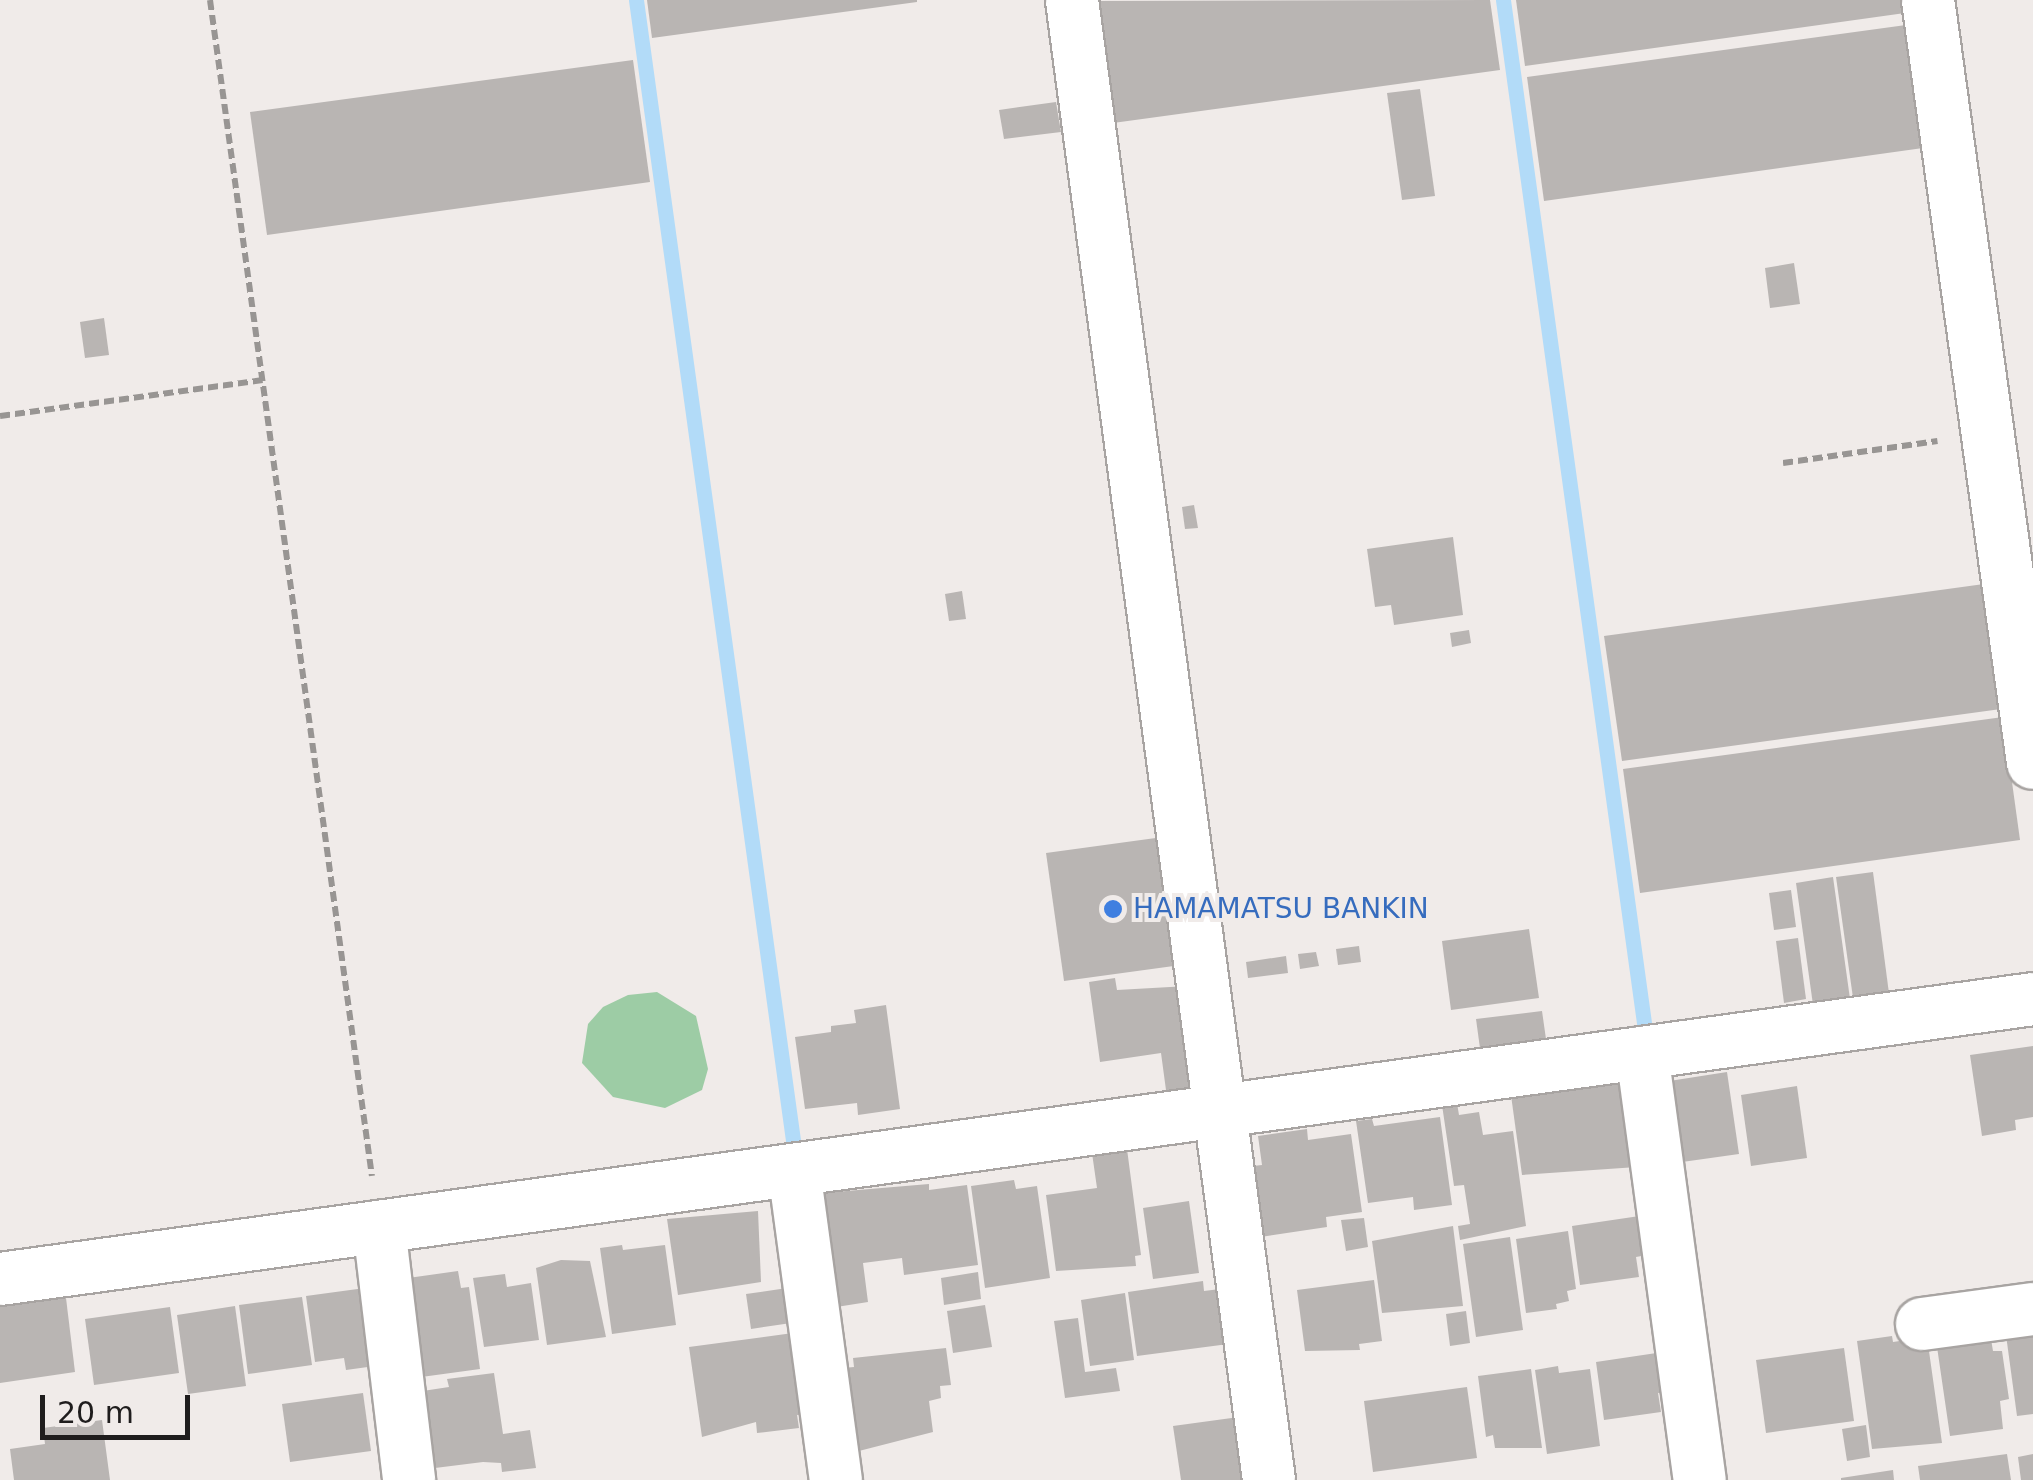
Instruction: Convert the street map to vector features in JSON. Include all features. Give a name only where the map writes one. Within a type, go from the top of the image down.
[{"type":"street","points":[[1072,0],[1224,1110],[1269,1480]]},
{"type":"street","points":[[1928,0],[2033,763]]},
{"type":"street","points":[[0,1279],[2033,999]]},
{"type":"street","points":[[1642,1053],[1700,1480]]},
{"type":"street","points":[[794,1170],[836,1480]]},
{"type":"street","points":[[379,1227],[409,1480]]},
{"type":"street","points":[[1922,1324],[2033,1309]]},
{"type":"path","points":[[210,0],[379,1227]]},
{"type":"path","points":[[0,416],[263,380]]},
{"type":"path","points":[[1783,463],[1988,434]]},
{"type":"green space","points":[[657,992],[696,1016],[708,1069],[702,1090],[665,1108],[613,1097],[582,1063],[588,1024],[603,1007],[628,995]]},
{"type":"building","points":[[647,0],[917,0],[917,2],[652,38]]},
{"type":"building","points":[[1490,0],[1500,70],[1113,123],[1096,1]]},
{"type":"building","points":[[1516,0],[1903,0],[1905,13],[1525,66]]},
{"type":"building","points":[[1906,25],[1923,148],[1544,201],[1527,77]]},
{"type":"building","points":[[633,60],[650,182],[267,235],[250,112]]},
{"type":"building","points":[[1420,89],[1435,196],[1402,200],[1387,93]]},
{"type":"building","points":[[1056,102],[1061,132],[1004,139],[999,110]]},
{"type":"building","points":[[1794,263],[1800,304],[1770,308],[1765,268]]},
{"type":"building","points":[[104,318],[109,355],[85,358],[80,322]]},
{"type":"building","points":[[1194,505],[1198,528],[1185,529],[1182,507]]},
{"type":"building","points":[[1453,537],[1463,615],[1394,625],[1391,605],[1375,607],[1367,549]]},
{"type":"building","points":[[1984,584],[2001,709],[1622,761],[1604,636]]},
{"type":"building","points":[[962,591],[966,619],[949,621],[945,594]]},
{"type":"building","points":[[1469,630],[1471,643],[1452,647],[1450,633]]},
{"type":"building","points":[[2003,717],[2020,840],[1640,893],[1623,769]]},
{"type":"building","name":"HAMAMATSU BANKIN","points":[[1163,837],[1181,965],[1064,981],[1046,853]]},
{"type":"building","points":[[1873,872],[1890,1001],[1854,1005],[1836,877]]},
{"type":"building","points":[[1833,877],[1851,1006],[1814,1012],[1796,883]]},
{"type":"building","points":[[1791,890],[1796,927],[1774,930],[1769,893]]},
{"type":"building","points":[[1529,929],[1539,998],[1451,1010],[1442,941]]},
{"type":"building","points":[[1798,938],[1806,999],[1784,1003],[1776,941]]},
{"type":"building","points":[[1359,946],[1361,962],[1338,965],[1336,949]]},
{"type":"building","points":[[1316,952],[1319,966],[1300,969],[1298,954]]},
{"type":"building","points":[[1286,956],[1288,973],[1248,978],[1246,962]]},
{"type":"building","points":[[1115,978],[1117,990],[1188,986],[1203,1101],[1168,1105],[1161,1053],[1100,1062],[1089,982]]},
{"type":"building","points":[[886,1005],[900,1109],[858,1115],[857,1103],[805,1109],[795,1037],[831,1032],[831,1026],[856,1023],[854,1010]]},
{"type":"building","points":[[1542,1011],[1548,1053],[1482,1063],[1476,1019]]},
{"type":"building","points":[[2033,1046],[2033,1117],[2015,1120],[2016,1130],[1982,1136],[1970,1055]]},
{"type":"building","points":[[1625,1072],[1637,1167],[1522,1175],[1510,1088]]},
{"type":"building","points":[[1727,1072],[1739,1154],[1675,1163],[1663,1082]]},
{"type":"building","points":[[1797,1086],[1807,1158],[1751,1166],[1741,1095]]},
{"type":"building","points":[[1457,1103],[1459,1115],[1479,1112],[1483,1135],[1513,1131],[1526,1226],[1460,1240],[1458,1226],[1470,1224],[1464,1185],[1454,1186],[1442,1105]]},
{"type":"building","points":[[1440,1117],[1452,1205],[1414,1210],[1413,1197],[1368,1203],[1356,1121],[1372,1119],[1374,1126]]},
{"type":"building","points":[[1307,1129],[1308,1140],[1351,1134],[1362,1212],[1326,1217],[1327,1227],[1254,1238],[1244,1167],[1262,1165],[1258,1136]]},
{"type":"building","points":[[1127,1149],[1141,1255],[1135,1256],[1136,1266],[1056,1271],[1046,1195],[1097,1188],[1092,1153]]},
{"type":"building","points":[[1014,1180],[1016,1189],[1037,1186],[1050,1278],[985,1288],[971,1186]]},
{"type":"building","points":[[929,1184],[929,1190],[967,1185],[978,1265],[904,1275],[902,1258],[863,1263],[868,1302],[830,1308],[811,1194]]},
{"type":"building","points":[[1189,1201],[1199,1273],[1153,1279],[1143,1208]]},
{"type":"building","points":[[758,1211],[761,1282],[678,1295],[667,1219]]},
{"type":"building","points":[[1653,1214],[1658,1253],[1636,1257],[1639,1277],[1580,1285],[1572,1226]]},
{"type":"building","points":[[1364,1218],[1368,1247],[1346,1251],[1341,1220]]},
{"type":"building","points":[[1453,1226],[1463,1306],[1382,1313],[1372,1241]]},
{"type":"building","points":[[1568,1231],[1576,1289],[1567,1291],[1569,1301],[1556,1304],[1557,1309],[1526,1313],[1516,1239]]},
{"type":"building","points":[[1510,1237],[1523,1330],[1476,1337],[1463,1244]]},
{"type":"building","points":[[622,1245],[623,1250],[665,1245],[676,1325],[612,1334],[600,1248]]},
{"type":"building","points":[[561,1260],[590,1261],[606,1337],[547,1345],[536,1268]]},
{"type":"building","points":[[458,1271],[461,1288],[469,1287],[480,1369],[414,1378],[401,1279]]},
{"type":"building","points":[[978,1272],[981,1299],[944,1305],[941,1278]]},
{"type":"building","points":[[505,1274],[507,1287],[531,1283],[539,1340],[484,1347],[473,1278]]},
{"type":"building","points":[[1374,1280],[1382,1341],[1359,1344],[1360,1350],[1305,1351],[1297,1290]]},
{"type":"building","points":[[1203,1281],[1204,1291],[1228,1288],[1236,1343],[1137,1356],[1128,1292]]},
{"type":"building","points":[[794,1287],[798,1322],[751,1329],[746,1294]]},
{"type":"building","points":[[365,1288],[375,1366],[346,1370],[344,1358],[315,1362],[306,1296]]},
{"type":"building","points":[[1125,1293],[1134,1360],[1090,1366],[1081,1300]]},
{"type":"building","points":[[302,1297],[312,1365],[248,1374],[239,1305]]},
{"type":"building","points":[[66,1298],[75,1372],[0,1383],[0,1307]]},
{"type":"building","points":[[985,1305],[992,1347],[953,1353],[947,1311]]},
{"type":"building","points":[[235,1306],[246,1386],[188,1394],[177,1315]]},
{"type":"building","points":[[170,1307],[179,1373],[94,1385],[85,1319]]},
{"type":"building","points":[[1466,1311],[1470,1343],[1450,1346],[1446,1314]]},
{"type":"building","points":[[1078,1318],[1085,1372],[1116,1368],[1120,1391],[1065,1398],[1054,1321]]},
{"type":"building","points":[[2033,1331],[2033,1414],[2017,1416],[2006,1335]]},
{"type":"building","points":[[793,1333],[818,1413],[797,1415],[799,1428],[757,1433],[756,1422],[702,1437],[689,1347]]},
{"type":"building","points":[[1990,1333],[1993,1351],[2002,1351],[2009,1399],[2000,1401],[2003,1429],[1950,1436],[1936,1340]]},
{"type":"building","points":[[1892,1336],[1893,1342],[1927,1337],[1942,1443],[1872,1449],[1857,1341]]},
{"type":"building","points":[[946,1348],[951,1385],[940,1386],[941,1398],[929,1401],[933,1432],[855,1452],[843,1368],[854,1367],[853,1358]]},
{"type":"building","points":[[1844,1348],[1854,1421],[1766,1433],[1756,1360]]},
{"type":"building","points":[[1670,1351],[1676,1391],[1658,1393],[1661,1412],[1604,1420],[1596,1362]]},
{"type":"building","points":[[1558,1366],[1559,1373],[1590,1369],[1600,1446],[1547,1454],[1535,1370]]},
{"type":"building","points":[[1531,1369],[1542,1448],[1495,1448],[1493,1435],[1486,1437],[1478,1376]]},
{"type":"building","points":[[494,1373],[503,1434],[530,1430],[536,1468],[502,1472],[501,1463],[483,1462],[427,1469],[416,1392],[449,1387],[447,1379]]},
{"type":"building","points":[[1467,1387],[1477,1458],[1373,1472],[1364,1401]]},
{"type":"building","points":[[363,1393],[371,1451],[290,1462],[282,1404]]},
{"type":"building","points":[[1239,1417],[1248,1480],[1181,1480],[1173,1426]]},
{"type":"building","points":[[102,1420],[110,1480],[14,1480],[10,1449],[45,1444],[43,1428]]},
{"type":"building","points":[[1866,1425],[1870,1457],[1847,1461],[1842,1429]]},
{"type":"building","points":[[2007,1454],[2011,1480],[1920,1480],[1918,1466]]},
{"type":"building","points":[[2033,1454],[2033,1480],[2021,1480],[2018,1457]]},
{"type":"building","points":[[1893,1470],[1894,1480],[1841,1480],[1841,1478]]},
{"type":"waterway","points":[[636,0],[795,1154]]},
{"type":"waterway","points":[[1503,0],[1646,1037]]},
{"type":"place","name":"HAMAMATSU BANKIN","points":[[1113,909]]}]
